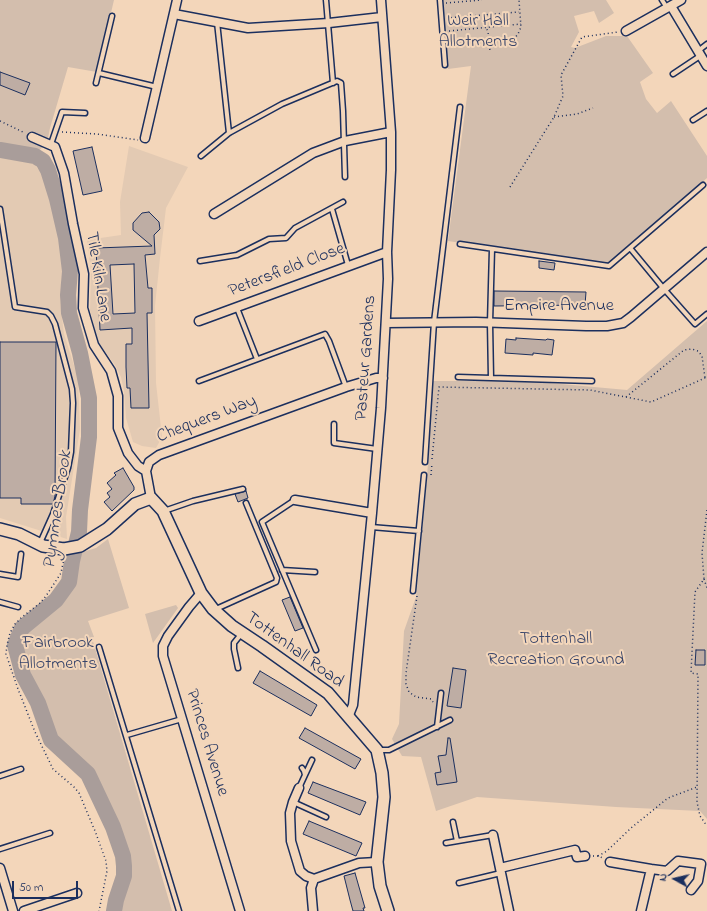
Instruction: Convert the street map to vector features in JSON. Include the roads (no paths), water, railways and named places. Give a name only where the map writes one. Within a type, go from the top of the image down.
[{"type":"street","points":[[145,138],[177,0]]},
{"type":"street","name":"Pasteur Gardens","points":[[349,716],[353,705],[372,513],[388,279],[387,252],[391,170],[391,132],[381,0]]},
{"type":"street","points":[[626,31],[681,0]]},
{"type":"street","points":[[669,7],[707,66]]},
{"type":"street","points":[[174,14],[248,28],[329,23],[382,17]]},
{"type":"street","points":[[214,214],[313,153],[345,141],[391,132]]},
{"type":"street","points":[[32,137],[51,144]]},
{"type":"street","name":"Tile Kiln Lane","points":[[51,144],[56,147],[64,173],[84,274],[83,308],[94,345],[111,371],[118,396],[118,428],[128,453],[138,466],[146,471]]},
{"type":"street","name":"Petersfield Close","points":[[199,321],[348,265],[387,252]]},
{"type":"street","name":"Empire Avenue","points":[[386,323],[434,322],[586,326],[607,326],[623,323],[632,317],[707,252]]},
{"type":"street","name":"Chequers Way","points":[[151,498],[146,471],[149,462],[159,456],[346,387],[376,378],[382,378]]},
{"type":"street","points":[[0,529],[19,534],[43,546],[64,549],[80,546],[107,529],[135,504],[151,498]]},
{"type":"street","name":"Tottenhall Road","points":[[151,498],[163,511],[201,593],[214,610],[232,626],[328,693],[377,750],[382,773],[384,797],[377,862],[380,886],[388,911]]},
{"type":"street","points":[[295,500],[372,513]]},
{"type":"street","name":"Princes Avenue","points":[[201,593],[168,636],[163,646],[163,656],[240,911]]},
{"type":"street","points":[[296,792],[290,813],[291,841],[300,871],[310,878],[313,911]]},
{"type":"street","points":[[493,835],[509,911]]},
{"type":"street","points":[[501,870],[575,850],[577,857],[585,856]]},
{"type":"street","points":[[610,862],[667,872],[678,861],[701,864],[698,880],[691,890]]},
{"type":"street","points":[[310,878],[359,863],[377,862]]},
{"type":"street","points":[[0,868],[13,911]]},
{"type":"street","points":[[641,911],[651,869]]},
{"type":"street","points":[[24,911],[77,893]]},
{"type":"lane","points":[[326,0],[333,83]]},
{"type":"lane","points":[[440,0],[445,64]]},
{"type":"lane","points":[[662,0],[669,7]]},
{"type":"lane","points":[[96,83],[112,16]]},
{"type":"lane","points":[[216,22],[229,133]]},
{"type":"lane","points":[[673,74],[699,54],[707,44]]},
{"type":"lane","points":[[99,73],[157,87]]},
{"type":"lane","points":[[201,156],[229,133],[282,104],[337,82],[341,83],[345,141],[345,177]]},
{"type":"lane","points":[[425,462],[434,322],[460,107]]},
{"type":"lane","points":[[693,120],[707,111]]},
{"type":"lane","points":[[51,144],[62,112],[85,113]]},
{"type":"lane","points":[[460,244],[492,250],[609,266],[703,185]]},
{"type":"lane","points":[[200,261],[237,255],[268,239],[286,238],[295,228],[343,202]]},
{"type":"lane","points":[[0,209],[15,307],[47,312],[51,316],[55,324],[72,388],[73,403],[71,452],[68,468],[53,514],[40,544]]},
{"type":"lane","points":[[332,209],[348,265]]},
{"type":"lane","points":[[630,248],[695,324],[707,314]]},
{"type":"lane","points":[[491,378],[490,323],[492,250]]},
{"type":"lane","points":[[237,308],[257,359]]},
{"type":"lane","points":[[199,381],[325,334],[346,387]]},
{"type":"lane","points":[[458,377],[592,381]]},
{"type":"lane","points":[[334,424],[334,443],[377,449]]},
{"type":"lane","points":[[415,592],[424,475]]},
{"type":"lane","points":[[163,511],[193,501],[243,489]]},
{"type":"lane","points":[[295,500],[262,522],[316,650]]},
{"type":"lane","points":[[214,610],[276,582],[277,578],[246,503]]},
{"type":"lane","points":[[370,527],[419,531]]},
{"type":"lane","points":[[0,574],[18,577],[21,554]]},
{"type":"lane","points":[[282,570],[315,572]]},
{"type":"lane","points":[[0,602],[18,607]]},
{"type":"lane","points":[[238,668],[234,642],[242,633]]},
{"type":"lane","points":[[100,647],[179,911]]},
{"type":"lane","points":[[436,727],[441,693]]},
{"type":"lane","points":[[127,736],[182,719]]},
{"type":"lane","points":[[377,750],[389,750],[450,720]]},
{"type":"lane","points":[[296,792],[312,760]]},
{"type":"lane","points":[[302,768],[305,775]]},
{"type":"lane","points":[[0,776],[20,770]]},
{"type":"lane","points":[[293,802],[326,817]]},
{"type":"lane","points":[[454,822],[457,841]]},
{"type":"lane","points":[[0,849],[50,833]]},
{"type":"lane","points":[[446,843],[493,835]]},
{"type":"lane","points":[[459,883],[501,870]]},
{"type":"waterway","name":"Pymmes Brook","points":[[0,150],[35,156],[43,161],[48,170],[57,199],[66,238],[70,271],[68,295],[69,313],[80,353],[89,398],[89,437],[80,510],[79,532],[69,582],[56,600],[22,628],[15,645],[23,675],[38,703],[51,740],[88,774],[113,827],[123,856],[124,866],[124,876],[114,911]]},
{"type":"park label","name":"Weir Hall Allotments","points":[[478,32]]},
{"type":"park label","name":"Tottenhall Recreation Ground","points":[[556,650]]},
{"type":"park label","name":"Fairbrook Allotments","points":[[58,654]]}]
